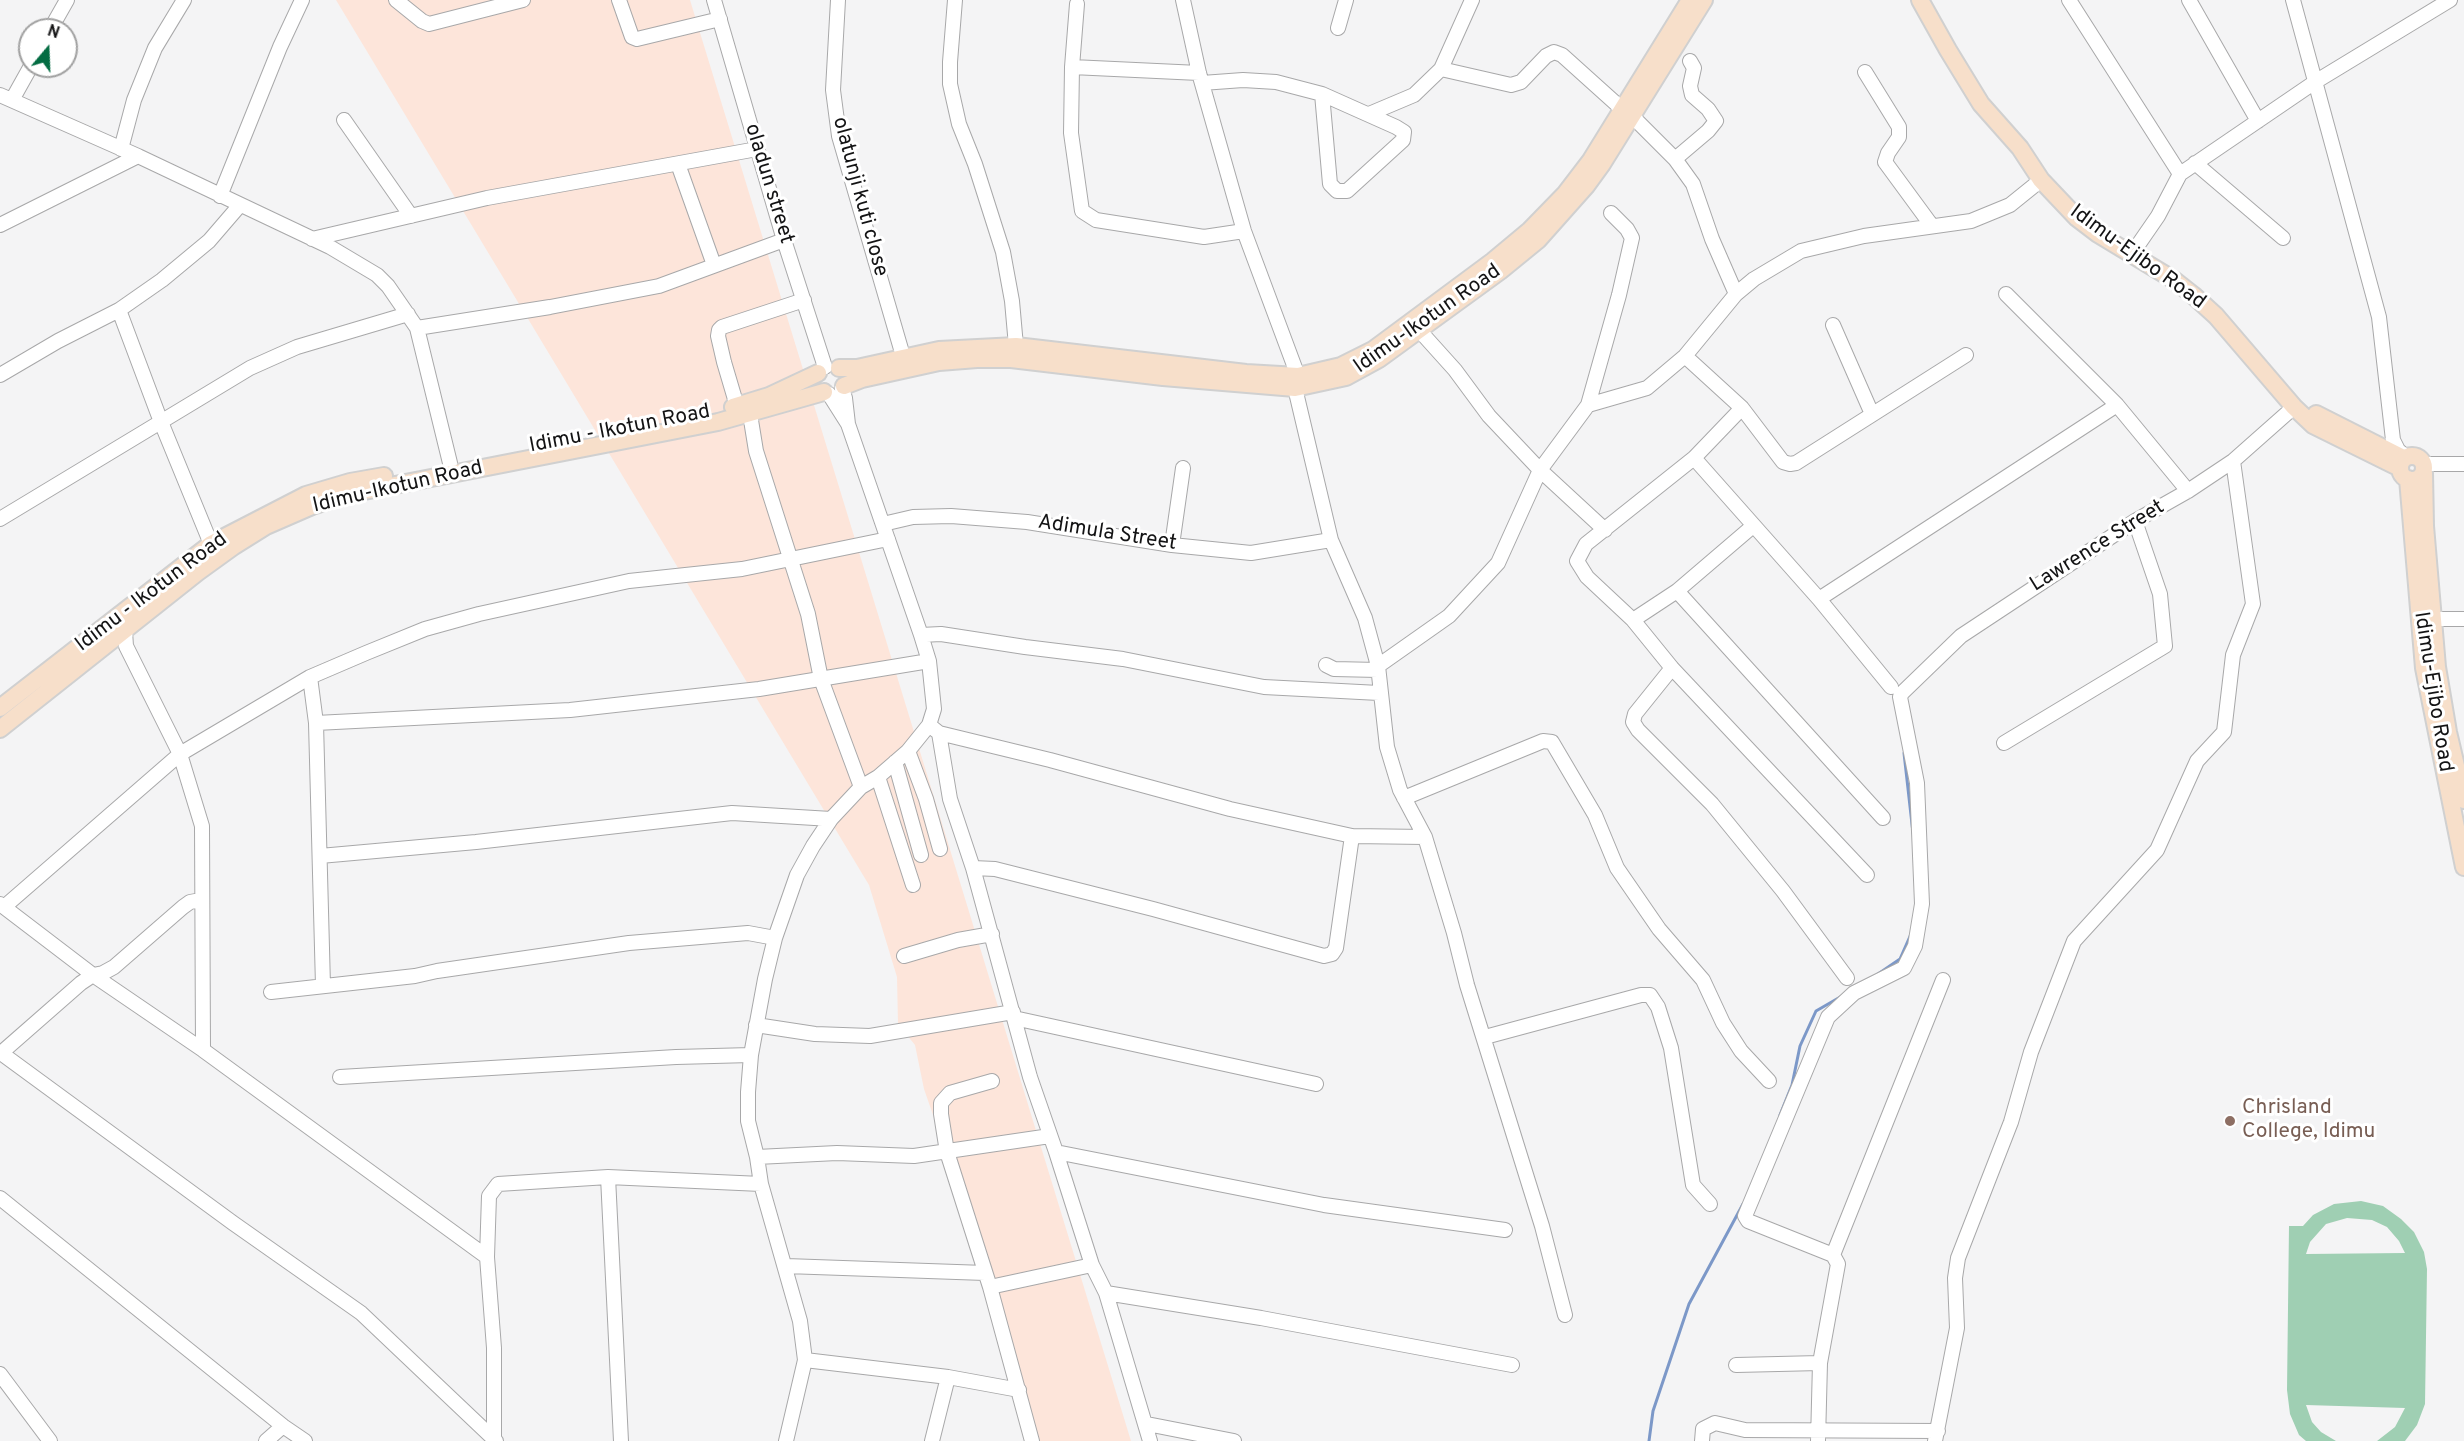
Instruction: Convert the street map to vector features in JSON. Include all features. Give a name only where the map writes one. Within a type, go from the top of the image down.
[{"type":"main road","name":"Idimu-Ikotun Road","points":[[0,729],[121,624],[267,526],[328,500],[452,473],[673,432],[743,410],[835,391],[861,379],[939,362],[1011,359],[1163,377],[1296,382],[1346,377],[1379,359],[1500,272],[1538,240],[1586,186],[1690,0]]},
{"type":"main road","name":"Idimu-Ikotun Road","points":[[743,410],[827,369],[857,368],[903,356],[963,348],[1016,346],[1246,373],[1296,382],[1341,366],[1372,350],[1493,261],[1529,231],[1564,194],[1627,113],[1704,0]]},
{"type":"main road","name":"Idimu-Ejibo Road","points":[[1920,0],[1981,104],[2020,148],[2042,180],[2077,218],[2098,234],[2174,280],[2193,295],[2216,316],[2294,407],[2313,425],[2331,436],[2404,466]]},
{"type":"main road","name":"Idimu-Ejibo Road","points":[[1933,0],[1990,98],[2029,142],[2050,173],[2085,210],[2104,225],[2182,272],[2205,292],[2315,413],[2404,466]]},
{"type":"main road","points":[[827,369],[845,378],[835,391],[817,382],[827,369]]},
{"type":"main road","name":"Idimu - Ikotun Road","points":[[0,708],[121,624],[211,544],[278,508],[318,491],[350,482],[743,410]]},
{"type":"main road","name":"Idimu-Ejibo Road","points":[[2404,466],[2424,668],[2464,867]]},
{"type":"main road","points":[[2404,466],[2417,479],[2424,468]]},
{"type":"main road","name":"Idimu-Ejibo Road","points":[[2424,468],[2425,526],[2431,579],[2432,619],[2448,732],[2459,753],[2464,800]]},
{"type":"street","points":[[57,18],[67,0]]},
{"type":"street","points":[[121,148],[134,100],[148,63],[162,34],[184,0]]},
{"type":"street","points":[[220,196],[276,57],[302,0]]},
{"type":"street","points":[[396,0],[429,24],[523,0]]},
{"type":"street","points":[[619,0],[632,37],[637,39],[720,19]]},
{"type":"street","name":"oladun street","points":[[714,0],[784,240],[827,369]]},
{"type":"street","name":"olatunji kuti close","points":[[838,0],[833,90],[837,125],[903,356]]},
{"type":"street","points":[[955,0],[950,84],[959,124],[975,164],[1003,252],[1012,301],[1016,346]]},
{"type":"street","points":[[1183,0],[1200,78],[1244,231],[1296,382],[1330,540],[1365,618],[1378,668],[1379,693],[1387,747],[1400,790],[1425,837],[1469,992],[1485,1037],[1542,1226],[1565,1315]]},
{"type":"street","points":[[1338,28],[1346,0]]},
{"type":"street","points":[[1369,114],[1414,95],[1441,69],[1472,0]]},
{"type":"street","points":[[2069,0],[2180,174]]},
{"type":"street","points":[[2189,0],[2258,121]]},
{"type":"street","points":[[2293,0],[2379,317],[2394,440],[2404,466]]},
{"type":"street","points":[[2138,245],[2158,216],[2180,174],[2315,82],[2450,0]]},
{"type":"street","points":[[1077,4],[1072,67],[1071,133],[1082,211],[1088,217],[1096,220],[1204,237],[1244,231]]},
{"type":"street","points":[[1441,69],[1511,85],[1521,82],[1546,56],[1554,52],[1562,56],[1675,159],[1693,184],[1712,239],[1736,294]]},
{"type":"street","points":[[1675,159],[1708,131],[1716,121],[1708,109],[1692,95],[1690,86],[1694,68],[1690,61]]},
{"type":"street","points":[[1072,67],[1276,82],[1322,94],[1404,132],[1403,140],[1347,191],[1337,191],[1330,184],[1322,94]]},
{"type":"street","points":[[1865,72],[1899,127],[1899,137],[1888,153],[1886,162],[1932,226]]},
{"type":"street","points":[[22,78],[6,98],[138,156],[312,239],[377,274],[417,328],[450,463]]},
{"type":"street","points":[[344,120],[411,216]]},
{"type":"street","points":[[312,239],[487,198],[757,150]]},
{"type":"street","points":[[0,225],[138,156]]},
{"type":"street","points":[[2195,163],[2283,238]]},
{"type":"street","points":[[678,164],[714,264]]},
{"type":"street","points":[[1588,405],[1647,388],[1685,356],[1736,294],[1754,279],[1801,251],[1864,236],[1971,220],[2010,205],[2042,180]]},
{"type":"street","points":[[0,375],[58,340],[119,310],[197,252],[240,206]]},
{"type":"street","points":[[1326,665],[1334,669],[1378,668],[1449,616],[1498,563],[1539,470],[1588,405],[1632,238],[1628,229],[1611,213]]},
{"type":"street","points":[[417,328],[550,307],[659,286],[784,240]]},
{"type":"street","points":[[2006,294],[2117,405],[2188,491]]},
{"type":"street","points":[[804,300],[722,327],[718,336],[724,362],[743,410],[808,614],[821,679],[861,787]]},
{"type":"street","points":[[119,310],[161,422],[211,544]]},
{"type":"street","points":[[0,519],[234,377],[273,356],[408,314]]},
{"type":"street","points":[[1833,325],[1872,414]]},
{"type":"street","points":[[1419,330],[1455,370],[1489,416],[1539,470],[1605,531]]},
{"type":"street","points":[[1685,356],[1742,408],[1783,462],[1790,464],[1796,463],[1966,355]]},
{"type":"street","points":[[835,391],[921,635],[928,661],[934,708],[934,729],[950,799],[974,867],[1030,1077],[1092,1265],[1106,1293],[1147,1424],[1150,1441]]},
{"type":"street","points":[[1819,599],[2117,405]]},
{"type":"street","name":"Lawrence Street","points":[[1833,1255],[1748,1221],[1745,1216],[1828,1017],[1854,993],[1904,968],[1915,946],[1922,904],[1917,783],[1900,697],[1961,636],[2135,521],[2188,491],[2233,461],[2294,407]]},
{"type":"street","points":[[1742,408],[1694,458],[1586,544],[1577,561],[1587,577],[1633,620],[1672,668],[1867,875]]},
{"type":"street","points":[[1694,458],[1819,599],[1891,687]]},
{"type":"street","points":[[1702,1441],[1703,1429],[1714,1423],[1745,1430],[1818,1437],[1859,1429],[1937,1436],[1957,1328],[1955,1278],[1958,1258],[2011,1122],[2031,1052],[2074,941],[2157,850],[2197,761],[2224,732],[2233,656],[2253,604],[2233,461]]},
{"type":"street","points":[[2424,468],[2464,464]]},
{"type":"street","points":[[1172,545],[1183,468]]},
{"type":"street","name":"Adimula Street","points":[[883,524],[913,517],[951,516],[1028,522],[1172,545],[1251,553],[1330,540]]},
{"type":"street","points":[[2004,743],[2165,646],[2160,594],[2135,521]]},
{"type":"street","points":[[1633,620],[1677,591],[1754,526]]},
{"type":"street","points":[[487,1257],[202,1050],[93,975],[2,906],[180,754],[310,677],[425,629],[479,614],[628,581],[717,573],[888,539]]},
{"type":"street","points":[[1677,591],[1883,818]]},
{"type":"street","points":[[2432,619],[2464,619]]},
{"type":"street","points":[[121,624],[126,646],[180,754],[202,826],[202,1050]]},
{"type":"street","points":[[921,635],[942,634],[1122,659],[1264,687],[1379,693]]},
{"type":"street","points":[[316,723],[570,710],[759,689],[928,661]]},
{"type":"street","points":[[1672,668],[1635,714],[1633,722],[1638,730],[1712,804],[1783,891],[1847,978]]},
{"type":"street","points":[[310,677],[316,723],[323,986]]},
{"type":"street","points":[[786,1441],[805,1360],[800,1321],[761,1184],[758,1157],[748,1121],[747,1092],[756,1025],[775,938],[797,875],[831,819],[861,787],[878,777],[934,729]]},
{"type":"street","points":[[934,729],[1230,809],[1352,836],[1425,837]]},
{"type":"street","points":[[1404,798],[1543,741],[1552,742],[1595,815],[1617,868],[1659,929],[1703,980],[1723,1023],[1741,1051],[1769,1081]]},
{"type":"street","points":[[908,751],[926,799],[940,849]]},
{"type":"street","points":[[895,762],[921,855]]},
{"type":"street","points":[[878,777],[913,885]]},
{"type":"street","points":[[320,856],[476,842],[732,813],[831,819]]},
{"type":"street","points":[[974,867],[995,869],[1141,906],[1324,956],[1332,954],[1336,948],[1352,836]]},
{"type":"street","points":[[201,900],[190,902],[183,907],[114,967],[93,975],[81,983],[0,1054],[361,1313],[495,1440]]},
{"type":"street","points":[[271,992],[415,976],[629,943],[748,933],[775,938]]},
{"type":"street","points":[[904,956],[958,940],[992,934]]},
{"type":"street","points":[[1818,1437],[1820,1363],[1838,1264],[1833,1255],[1943,980]]},
{"type":"street","points":[[1485,1037],[1641,995],[1650,995],[1658,1007],[1671,1048],[1693,1185],[1710,1204]]},
{"type":"street","points":[[756,1025],[815,1034],[870,1036],[1013,1015],[1316,1084]]},
{"type":"street","points":[[340,1077],[751,1055]]},
{"type":"street","points":[[992,1081],[950,1093],[941,1102],[947,1152],[990,1287],[1032,1441]]},
{"type":"street","points":[[758,1157],[837,1153],[914,1156],[1050,1136]]},
{"type":"street","points":[[1056,1152],[1324,1205],[1505,1230]]},
{"type":"street","points":[[495,1440],[494,1348],[487,1257],[489,1196],[498,1184],[608,1177],[761,1184]]},
{"type":"street","points":[[608,1177],[621,1441]]},
{"type":"street","points":[[0,1198],[283,1426],[305,1441]]},
{"type":"street","points":[[990,1287],[1092,1265]]},
{"type":"street","points":[[786,1266],[985,1273]]},
{"type":"street","points":[[1106,1293],[1261,1318],[1512,1365]]},
{"type":"street","points":[[805,1360],[948,1377],[1018,1390]]},
{"type":"street","points":[[1737,1365],[1820,1363]]},
{"type":"street","points":[[0,1374],[50,1441]]},
{"type":"street","points":[[932,1441],[948,1377]]},
{"type":"street","points":[[1147,1424],[1234,1441]]},
{"type":"street","points":[[266,1441],[283,1426]]},
{"type":"shaded area","points":[[336,0],[690,0],[1131,1441],[1036,1441],[956,1181],[924,1089],[915,1045],[898,1024],[897,977],[869,885]]},
{"type":"green space","points":[[2361,1201],[2383,1206],[2414,1232],[2424,1252],[2427,1269],[2425,1404],[2417,1425],[2405,1441],[2377,1441],[2395,1427],[2405,1408],[2306,1405],[2312,1422],[2321,1432],[2336,1441],[2306,1441],[2299,1435],[2290,1414],[2287,1390],[2289,1226],[2303,1226],[2313,1215],[2334,1204]],"holes":[[[2347,1218],[2372,1220],[2387,1227],[2399,1241],[2405,1253],[2306,1254],[2310,1242],[2326,1224]]]},
{"type":"waterway","points":[[1904,753],[1913,833]]},
{"type":"waterway","points":[[1878,974],[1900,959],[1911,934]]},
{"type":"waterway","points":[[1780,1115],[1792,1085],[1800,1046],[1816,1011],[1842,996]]},
{"type":"waterway","points":[[1649,1441],[1653,1411],[1689,1304],[1743,1204]]},
{"type":"place","name":"Chrisland College, Idimu","points":[[2230,1121]]}]
